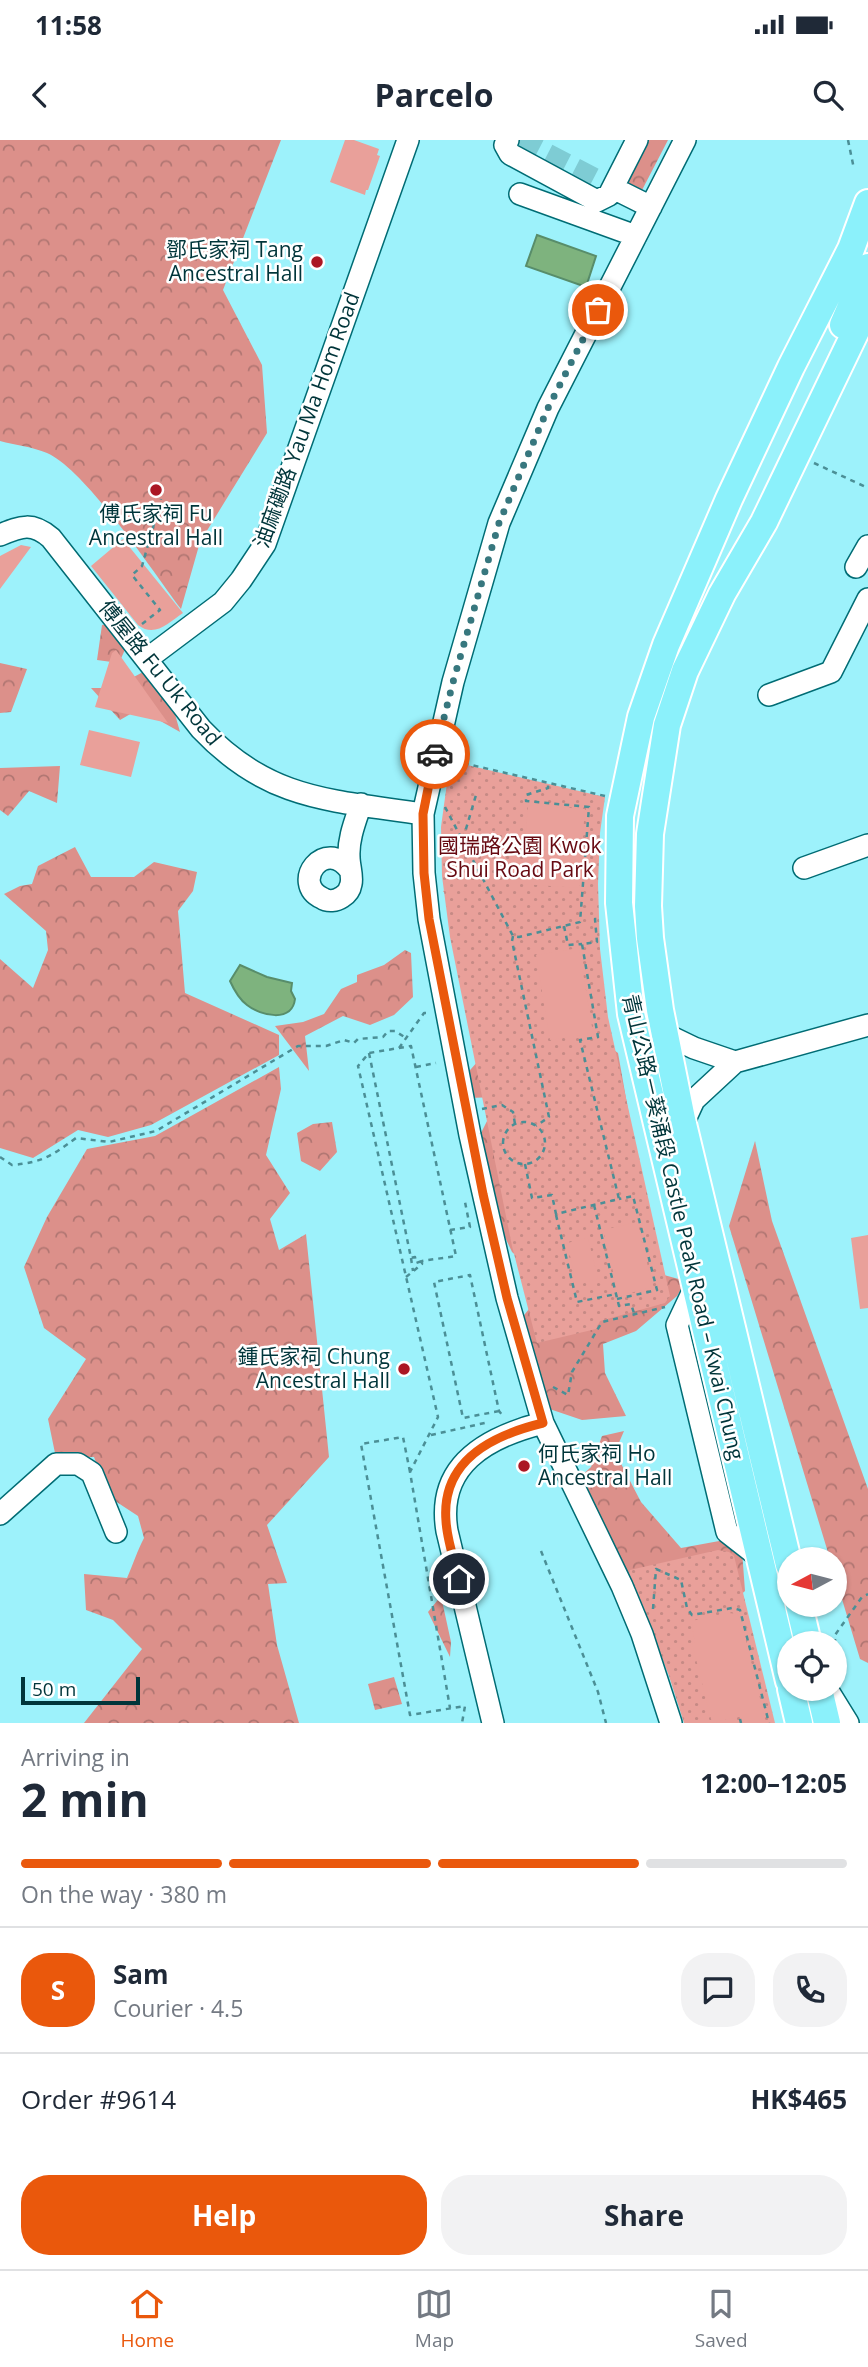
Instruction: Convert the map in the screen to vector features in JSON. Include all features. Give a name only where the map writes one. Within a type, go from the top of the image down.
[{"type":"main road","name":"青山公路－葵涌段 Castle Peak Road – Kwai Chung","points":[[777,1631],[759,1557],[683,1296],[631,1014],[621,937],[618,868],[620,816],[641,717],[666,645],[729,499],[791,366],[851,249],[868,203]]},
{"type":"main road","name":"青山公路－葵涌段 Castle Peak Road – Kwai Chung","points":[[722,594],[731,565],[831,340],[868,243]]},
{"type":"main road","name":"青山公路－葵涌段 Castle Peak Road – Kwai Chung","points":[[699,571],[745,504],[868,267]]},
{"type":"main road","name":"青山公路－葵涌段 Castle Peak Road – Kwai Chung","points":[[785,1547],[683,1124],[665,1034],[650,938],[650,834],[667,725],[685,671],[722,594],[764,522],[868,306]]},
{"type":"main road","points":[[794,1701],[799,1723]]},
{"type":"main road","points":[[828,1701],[844,1722]]},
{"type":"street","name":"油麻磡路 Yau Ma Hom Road","points":[[147,659],[223,602],[265,544],[408,140]]},
{"type":"street","points":[[508,140],[505,145],[510,154],[597,201],[609,195],[637,140]]},
{"type":"street","points":[[671,1723],[642,1633],[622,1586],[543,1423],[507,1298],[470,1135],[429,919],[424,873],[423,814],[453,682],[499,523],[548,408],[685,140]]},
{"type":"street","points":[[619,191],[651,207]]},
{"type":"street","points":[[520,194],[636,236]]},
{"type":"street","name":"傅屋路 Fu Uk Road","points":[[0,535],[27,526],[41,530],[51,538],[201,729],[242,766],[284,789],[310,796],[423,814]]},
{"type":"street","points":[[769,695],[831,672],[868,598]]},
{"type":"street","points":[[342,864],[361,804]]},
{"type":"street","points":[[804,868],[868,845]]},
{"type":"street","points":[[683,1124],[694,1100],[735,1062],[868,1025]]},
{"type":"street","points":[[665,1034],[694,1048],[735,1062]]},
{"type":"street","points":[[493,1723],[447,1531],[445,1518],[449,1489],[456,1471],[470,1456],[519,1429],[543,1423]]},
{"type":"street","points":[[0,1514],[56,1464],[78,1464],[92,1473],[116,1532]]},
{"type":"street","points":[[833,1701],[844,1722]]},
{"type":"path","points":[[848,140],[854,169]]},
{"type":"path","points":[[808,460],[868,488]]},
{"type":"path","points":[[136,629],[160,610],[132,575],[143,563],[161,499]]},
{"type":"path","points":[[447,759],[611,797]]},
{"type":"path","points":[[513,936],[580,922],[589,807],[526,801],[526,795],[548,788],[548,783]]},
{"type":"path","points":[[463,839],[476,795]]},
{"type":"path","points":[[440,798],[513,936],[512,942],[549,1117],[536,1126]]},
{"type":"path","points":[[564,926],[568,945],[597,942],[595,919],[604,918]]},
{"type":"path","points":[[582,944],[598,1037],[580,1040],[619,1199]]},
{"type":"path","points":[[400,1048],[424,1013]]},
{"type":"path","points":[[0,1157],[12,1165],[35,1163],[48,1158],[76,1138],[109,1142],[156,1130],[298,1046],[326,1045],[344,1040],[354,1043],[358,1039],[383,1037],[388,1031],[396,1031],[405,1038]]},
{"type":"path","points":[[410,1472],[438,1417],[359,1066],[369,1054],[411,1046],[456,1256],[416,1263],[415,1257],[411,1258]]},
{"type":"path","points":[[369,1054],[413,1271]]},
{"type":"path","points":[[416,1067],[439,1062]]},
{"type":"path","points":[[491,1107],[502,1105],[513,1112],[515,1124]]},
{"type":"path","points":[[527,1122],[536,1126],[544,1136],[544,1150],[535,1161],[525,1164],[510,1159],[503,1148],[504,1135],[515,1124],[527,1122]]},
{"type":"path","points":[[525,1164],[532,1198],[552,1195],[556,1214],[577,1303],[657,1290],[633,1196],[556,1214]]},
{"type":"path","points":[[450,1230],[470,1227],[464,1198]]},
{"type":"path","points":[[594,1205],[619,1306],[631,1304],[634,1315]]},
{"type":"path","points":[[405,1277],[422,1264],[422,1261]]},
{"type":"path","points":[[499,1411],[463,1418],[434,1282],[470,1275],[499,1411],[505,1419]]},
{"type":"path","points":[[556,1387],[568,1395],[572,1372],[602,1322],[664,1308],[683,1296]]},
{"type":"path","points":[[430,1435],[444,1432]]},
{"type":"path","points":[[450,1708],[431,1584],[403,1437],[361,1444],[410,1715],[465,1706],[462,1723]]},
{"type":"path","points":[[541,1550],[598,1692],[606,1723]]},
{"type":"path","points":[[652,1619],[656,1569],[681,1580],[687,1608],[693,1618],[732,1608],[740,1610],[769,1723]]},
{"type":"path","points":[[838,1631],[862,1597],[868,1594]]},
{"type":"green space","points":[[0,140],[281,140],[223,290],[262,365],[267,433],[200,542],[181,609],[99,500],[63,463],[47,453],[0,441]]},
{"type":"green space","points":[[345,140],[354,140],[379,149],[377,155],[380,156],[365,195],[330,182]]},
{"type":"green space","points":[[647,140],[668,140],[640,194],[625,185]]},
{"type":"green space","points":[[123,539],[183,613],[156,630],[144,629],[138,625],[91,566]]},
{"type":"green space","points":[[21,545],[31,547],[0,589],[0,556]]},
{"type":"green space","points":[[113,624],[127,645],[119,663],[97,660],[102,625]]},
{"type":"green space","points":[[116,650],[168,723],[95,707],[112,653]]},
{"type":"green space","points":[[0,663],[27,669],[11,712],[0,713]]},
{"type":"green space","points":[[145,671],[173,707],[180,732],[139,709],[120,720],[91,688],[113,688]]},
{"type":"green space","points":[[89,730],[140,742],[131,777],[80,765]]},
{"type":"green space","name":"國瑞路公園 Kwok Shui Road Park","points":[[450,761],[605,797],[598,884],[600,949],[608,1017],[670,1296],[665,1303],[600,1321],[596,1329],[537,1343],[512,1246],[450,937],[442,876],[441,827]]},
{"type":"green space","points":[[60,766],[57,803],[29,791],[8,816],[0,810],[0,768]]},
{"type":"green space","points":[[528,805],[585,809],[582,845],[525,841]]},
{"type":"green space","points":[[75,847],[91,877],[134,877],[154,862],[197,872],[193,891],[178,911],[185,993],[279,1035],[279,1055],[151,1125],[108,1137],[78,1130],[33,1158],[0,1148],[0,959],[33,988],[48,950],[46,931],[4,894],[20,886],[32,884],[38,866]]},
{"type":"green space","points":[[525,849],[581,853],[579,888],[522,884]]},
{"type":"green space","name":"國瑞路公園 Kwok Shui Road Park","points":[[471,883],[607,1045],[618,1053],[646,1211],[664,1275],[686,1281],[677,1296],[636,1331],[603,1344],[605,1373],[626,1416],[582,1420],[526,1401],[508,1335],[533,1304],[521,1260],[512,1252],[496,1218],[480,1135],[499,1097],[468,1098],[463,1078],[494,1043],[478,939],[443,891]]},
{"type":"green space","points":[[579,948],[593,1033],[550,1040],[536,955]]},
{"type":"green space","points":[[405,950],[411,953],[413,997],[394,1015],[370,1025],[343,1016],[305,1036],[309,1071],[275,1026],[303,1022],[324,1014],[341,989],[357,982],[357,975],[384,965]]},
{"type":"green space","points":[[279,1067],[281,1089],[266,1155],[290,1193],[270,1219],[279,1250],[306,1234],[329,1457],[267,1525],[287,1583],[268,1584],[277,1645],[299,1723],[84,1723],[142,1649],[113,1620],[86,1610],[84,1574],[127,1578],[144,1538],[138,1516],[109,1497],[94,1457],[56,1458],[48,1419],[86,1359],[44,1328],[24,1267],[47,1217],[87,1149],[155,1136]]},
{"type":"green space","points":[[332,1122],[337,1152],[320,1171],[301,1161],[297,1133],[313,1124]]},
{"type":"green space","points":[[755,1141],[772,1221],[868,1489],[868,1663],[860,1659],[847,1616],[847,1547],[826,1547],[729,1226]]},
{"type":"green space","points":[[637,1222],[653,1287],[619,1296],[603,1230]]},
{"type":"green space","points":[[868,1235],[868,1308],[860,1309],[851,1238]]},
{"type":"green space","points":[[588,1238],[598,1279],[577,1285],[567,1243]]},
{"type":"green space","points":[[624,1431],[615,1452],[641,1502],[681,1548],[741,1537],[745,1591],[705,1626],[670,1597],[626,1580],[579,1478],[591,1467],[602,1436]]},
{"type":"green space","points":[[718,1550],[734,1556],[775,1723],[684,1723],[669,1676],[629,1574],[630,1570]]},
{"type":"green space","points":[[441,1596],[451,1642],[450,1657],[428,1612]]},
{"type":"green space","points":[[729,1613],[737,1614],[741,1620],[766,1723],[744,1723],[742,1716],[712,1723],[692,1643],[695,1642],[691,1621]]},
{"type":"green space","points":[[394,1677],[402,1704],[375,1710],[368,1684]]},
{"type":"shaded area","points":[[537,235],[596,256],[586,287],[526,266]]},
{"type":"shaded area","points":[[240,965],[267,977],[292,983],[291,991],[295,999],[293,1007],[288,1012],[275,1015],[260,1012],[247,1005],[230,981]]},
{"type":"tunnel","points":[[520,140],[619,191]]},
{"type":"way so far","points":[[435,754],[499,523],[548,408],[598,310]]},
{"type":"place","name":"鄧氏家祠 Tang Ancestral Hall","points":[[317,262]]},
{"type":"place","name":"傅氏家祠 Fu Ancestral Hall","points":[[156,490]]},
{"type":"place","name":"鍾氏家祠 Chung Ancestral Hall","points":[[404,1369]]},
{"type":"place","name":"何氏家祠 Ho Ancestral Hall","points":[[524,1466]]},
{"type":"route","points":[[435,754],[423,814],[424,873],[429,919],[483,1194],[507,1298],[543,1423],[519,1429],[493,1441],[470,1456],[456,1471],[449,1489],[445,1518],[459,1579]]}]
